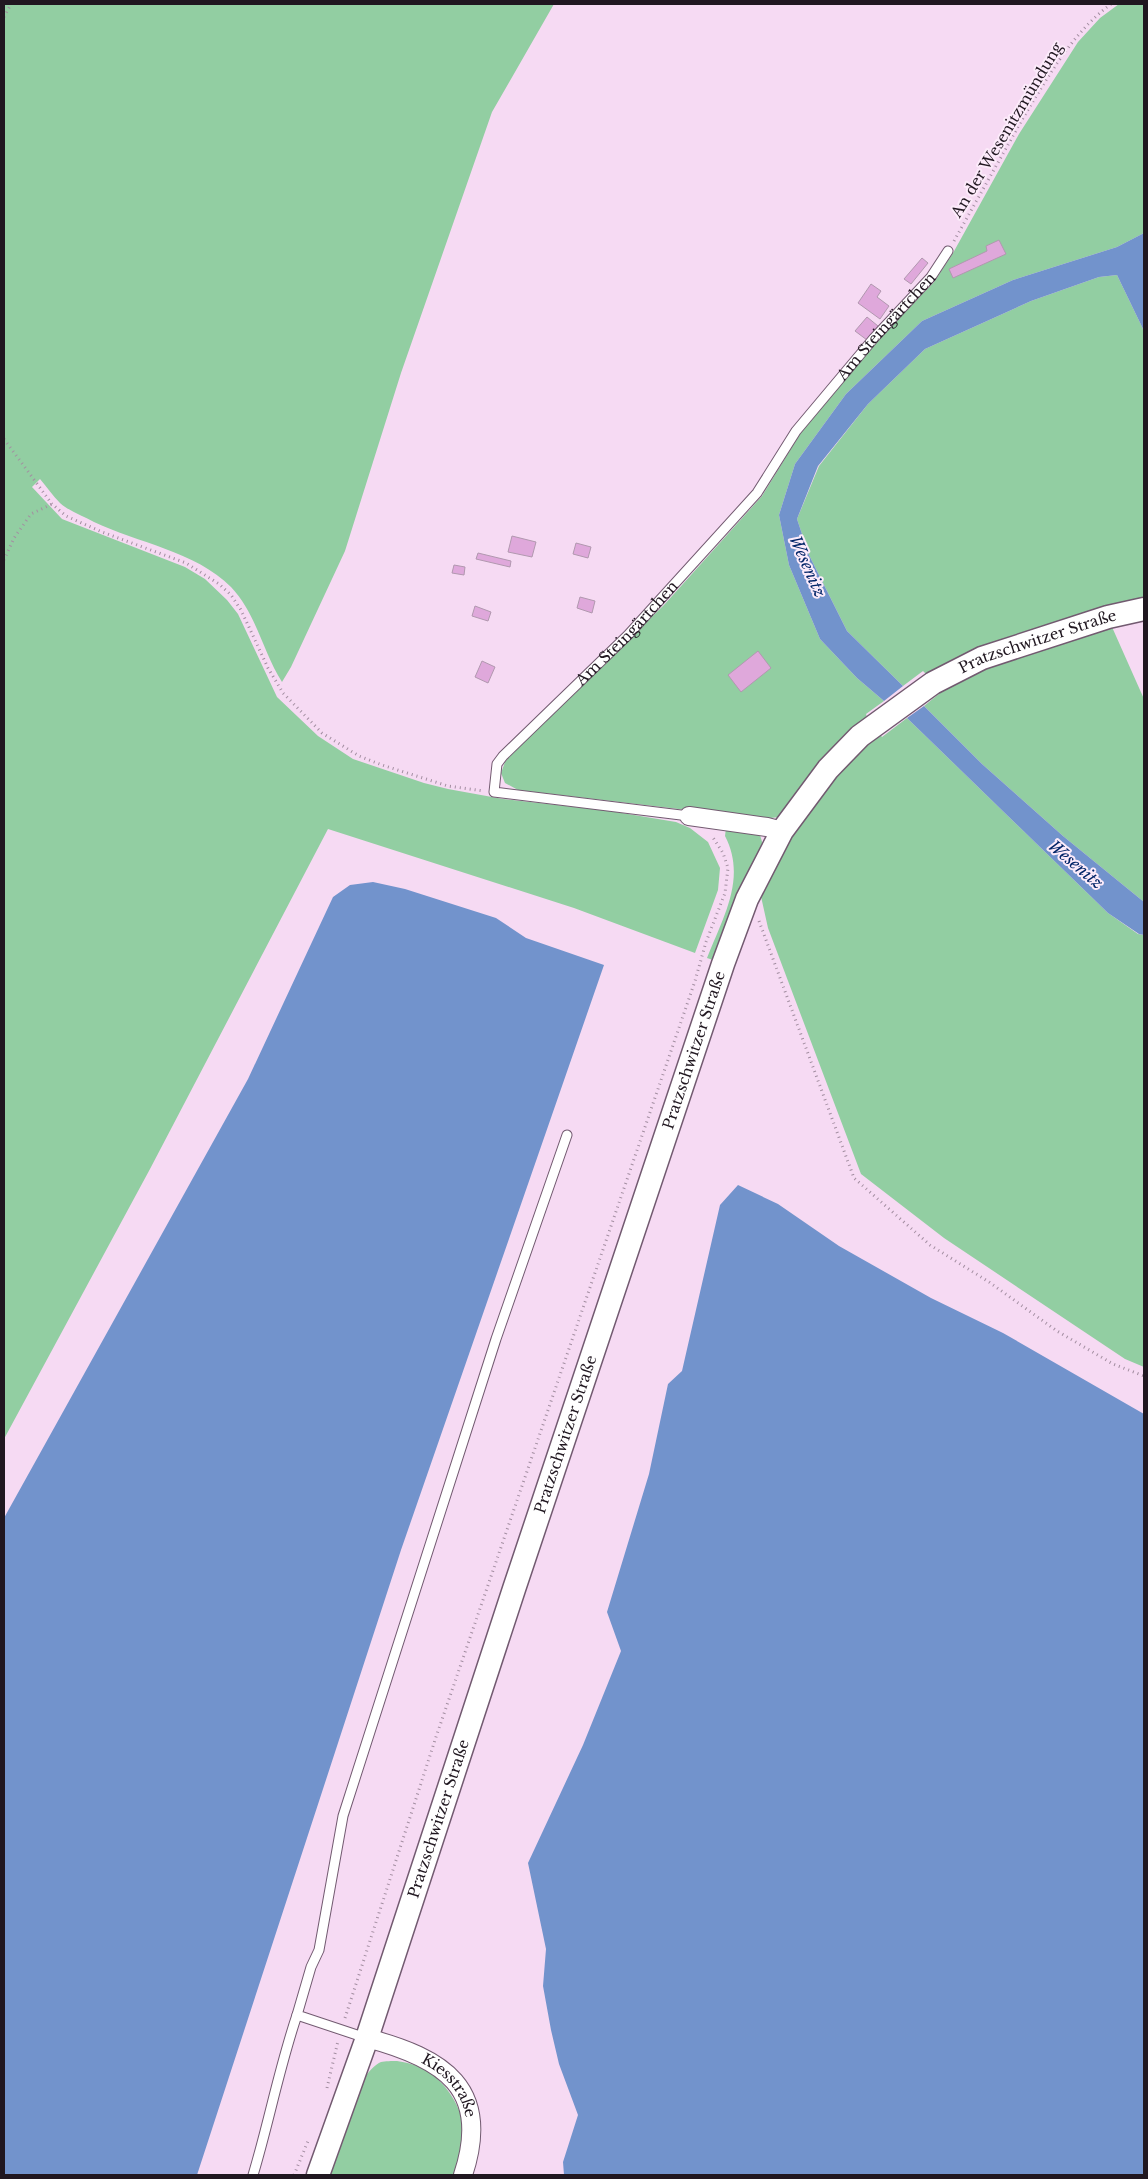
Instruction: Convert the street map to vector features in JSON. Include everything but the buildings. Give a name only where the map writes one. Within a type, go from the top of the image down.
[{"type":"street","name":"Pratzschwitzer Straße","points":[[318,2175],[367,2038],[514,1589],[723,964],[747,899],[782,831],[843,752],[874,726],[933,683],[982,658],[1108,617],[1144,609]]},
{"type":"street","points":[[690,816],[768,827],[782,831]]},
{"type":"street","name":"Kiesstraße","points":[[367,2038],[424,2057],[444,2070],[453,2079],[467,2104],[471,2119],[472,2142],[463,2175]]},
{"type":"lane","name":"Am Steingärtchen","points":[[494,792],[497,764],[503,756],[628,635],[757,493],[796,431],[874,338],[931,277],[948,251]]},
{"type":"lane","points":[[494,792],[690,816]]},
{"type":"lane","points":[[253,2175],[270,2117],[282,2059],[318,1950],[344,1816],[484,1374],[567,1135]]},
{"type":"lane","points":[[297,2015],[367,2038]]},
{"type":"path","points":[[4,17],[11,4]]},
{"type":"path","name":"An der Wesenitzmündung","points":[[948,251],[1038,93],[1073,41],[1094,17],[1111,4]]},
{"type":"path","points":[[4,439],[52,504],[66,516],[85,526],[186,563],[219,584],[231,595],[241,610],[268,668],[283,693],[322,733],[359,756],[382,765],[448,786],[494,792]]},
{"type":"path","points":[[4,560],[14,538],[31,514],[52,504]]},
{"type":"path","points":[[327,2089],[341,2029],[436,1737],[695,980],[706,942],[725,893],[728,868],[723,853],[714,838]]},
{"type":"path","points":[[762,931],[854,1178],[930,1245],[989,1282],[1057,1331],[1113,1364],[1144,1376]]},
{"type":"path","points":[[294,2175],[311,2133]]},
{"type":"green space","points":[[4,4],[554,4],[492,112],[401,373],[345,551],[291,667],[282,682],[240,597],[217,575],[183,556],[111,529],[72,511],[60,503],[40,479],[32,487],[62,519],[185,567],[205,579],[227,600],[238,614],[277,697],[318,736],[353,759],[424,783],[448,789],[503,799],[610,811],[676,822],[690,828],[708,842],[720,868],[718,890],[695,953],[574,908],[328,829],[150,1169],[4,1439]]},
{"type":"green space","points":[[1119,4],[1144,4],[1144,233],[1117,247],[1013,280],[922,321],[846,394],[795,464],[779,515],[789,565],[820,639],[857,678],[884,701],[866,714],[867,717],[779,817],[763,819],[518,790],[505,783],[501,773],[505,762],[513,752],[664,605],[762,496],[800,434],[880,338],[934,282],[953,253],[1019,134],[1078,42],[1100,18]]},
{"type":"green space","points":[[1117,275],[1144,331],[1144,603],[927,675],[923,671],[903,686],[847,631],[809,555],[797,519],[819,466],[868,404],[925,349],[1031,301],[1099,277]]},
{"type":"green space","points":[[1112,627],[1144,699],[1144,902],[1063,836],[982,764],[924,706],[940,693],[938,690],[984,665]]},
{"type":"green space","points":[[907,718],[1108,913],[1138,934],[1144,935],[1144,1367],[1125,1359],[944,1238],[861,1174],[768,928],[760,892],[790,833],[848,760],[879,733],[882,737]]},
{"type":"green space","points":[[726,828],[748,829],[760,835],[763,845],[716,961],[707,958],[726,912],[733,882],[734,867],[725,836]]},
{"type":"green space","points":[[397,2061],[417,2066],[429,2072],[444,2085],[456,2103],[463,2122],[465,2142],[454,2175],[328,2175],[348,2113],[363,2081],[371,2069],[381,2062]]},
{"type":"water","name":"Wesenitz","points":[[1144,233],[1144,331],[1117,275],[1099,277],[1031,301],[925,349],[868,404],[818,466],[797,519],[809,555],[847,631],[903,686],[884,701],[857,678],[820,639],[789,565],[779,515],[795,464],[846,394],[922,321],[1013,280],[1117,247]]},
{"type":"water","name":"Wesenitz","points":[[924,706],[982,764],[1063,836],[1144,902],[1144,935],[1139,934],[1108,913],[907,718]]},
{"type":"water","points":[[373,882],[405,889],[496,918],[526,938],[604,965],[401,1550],[197,2175],[4,2175],[4,1518],[248,1079],[333,897],[350,885]]},
{"type":"water","points":[[738,1185],[778,1204],[839,1246],[931,1298],[1003,1333],[1144,1414],[1144,2175],[564,2175],[563,2162],[578,2115],[559,2064],[551,2030],[543,1986],[546,1949],[528,1863],[583,1745],[621,1651],[607,1612],[649,1474],[668,1384],[682,1371],[720,1205]]}]
